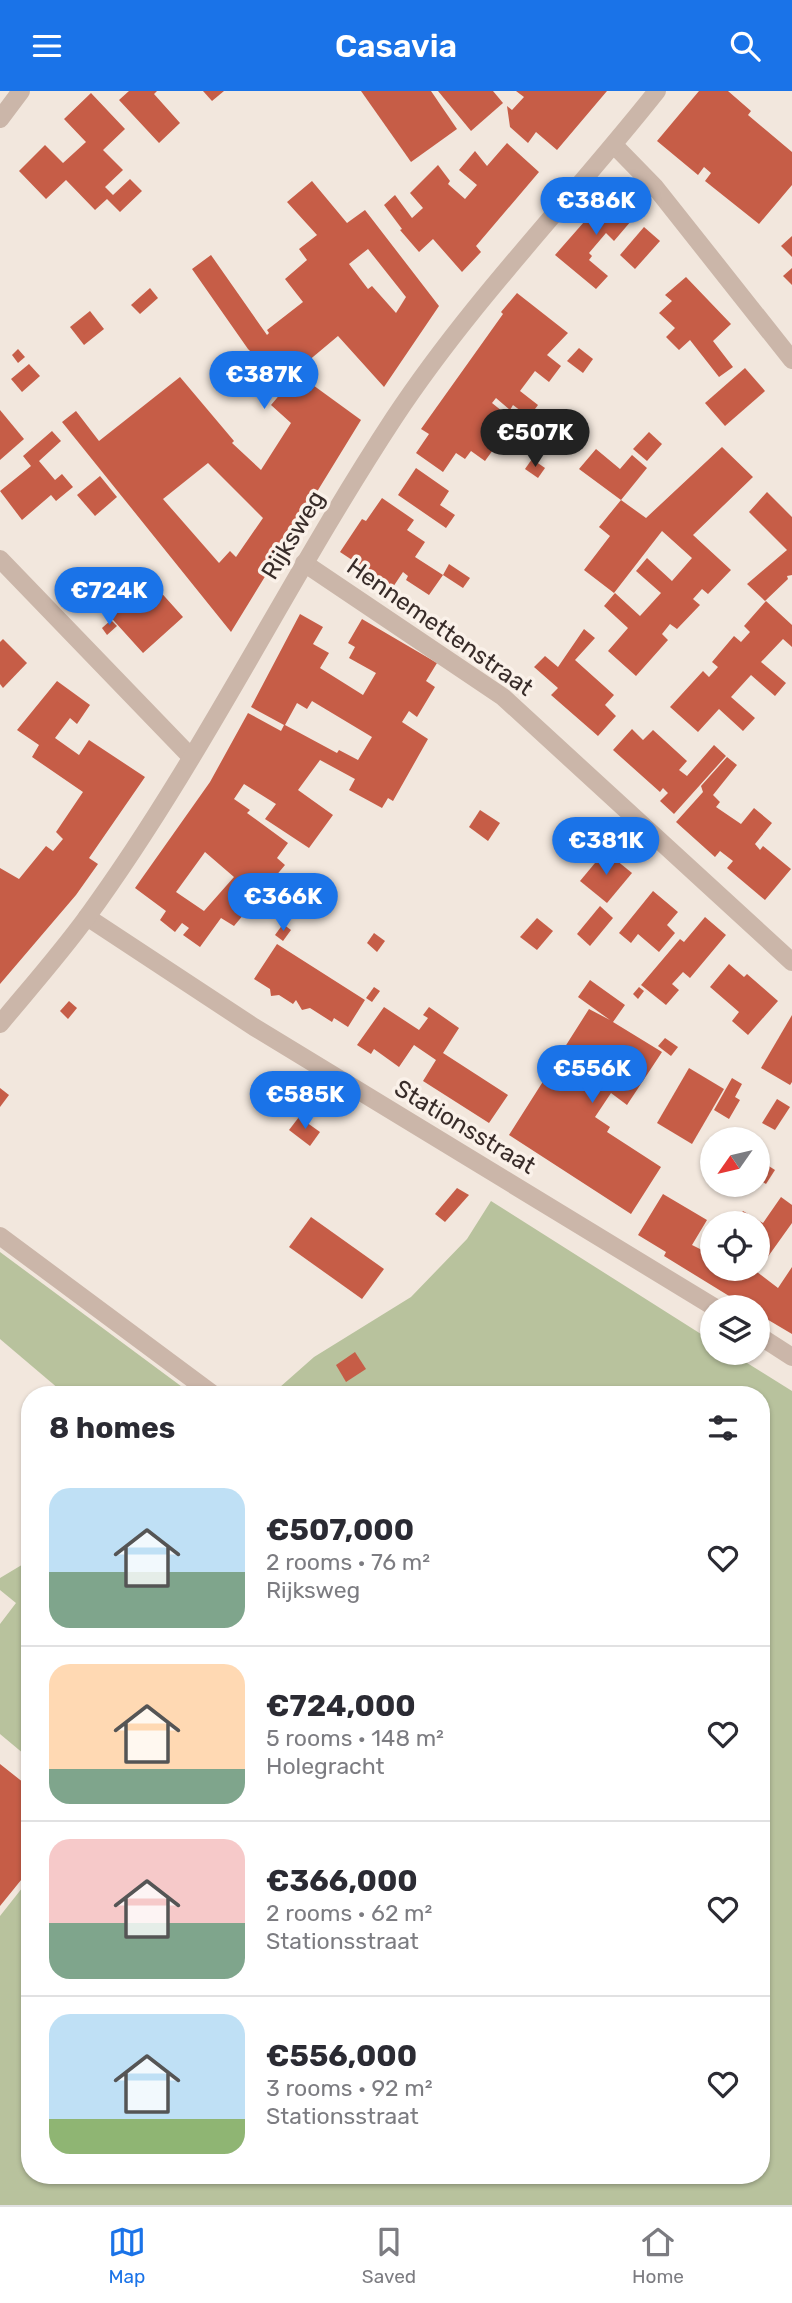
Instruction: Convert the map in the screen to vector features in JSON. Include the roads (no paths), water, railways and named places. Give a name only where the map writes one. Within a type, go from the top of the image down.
[{"type":"street","points":[[0,119],[22,91]]},
{"type":"street","name":"Rijksweg","points":[[0,1024],[87,917],[191,757],[304,563],[394,418],[442,348],[507,265],[614,145],[657,91]]},
{"type":"street","points":[[614,145],[655,187],[792,360]]},
{"type":"street","points":[[0,559],[191,757]]},
{"type":"street","name":"Hennemettenstraat","points":[[304,563],[503,697],[792,962]]},
{"type":"street","name":"Stationsstraat","points":[[87,917],[254,1027],[700,1298]]},
{"type":"street","points":[[0,1236],[202,1386]]},
{"type":"street","points":[[770,1343],[792,1357]]}]
